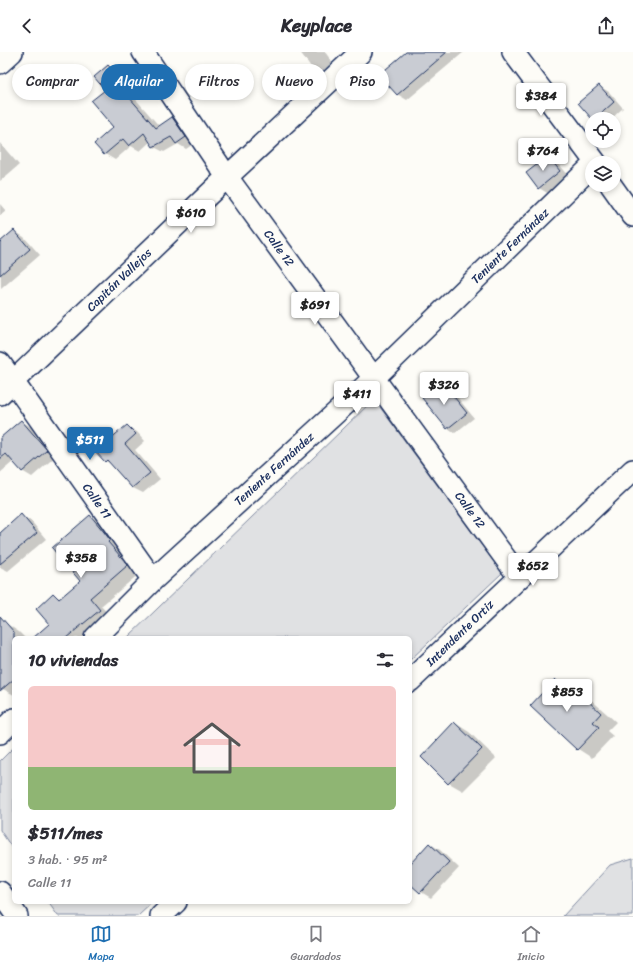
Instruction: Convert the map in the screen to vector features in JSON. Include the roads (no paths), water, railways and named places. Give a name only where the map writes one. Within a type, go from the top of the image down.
[{"type":"street","points":[[0,63],[12,52]]},
{"type":"street","name":"Calle 12","points":[[143,52],[227,177],[519,577]]},
{"type":"street","name":"Capitán Vallejos","points":[[7,387],[227,177],[361,52]]},
{"type":"street","points":[[513,52],[590,156]]},
{"type":"street","name":"Teniente Fernández","points":[[97,636],[153,580],[374,378],[585,173]]},
{"type":"street","points":[[616,192],[633,216]]},
{"type":"street","name":"Calle 11","points":[[0,363],[7,387],[153,580]]},
{"type":"street","name":"Intendente Ortiz","points":[[412,678],[633,470]]},
{"type":"street","points":[[0,733],[12,721]]},
{"type":"street","points":[[0,892],[17,916]]},
{"type":"street","points":[[161,916],[174,904]]}]
